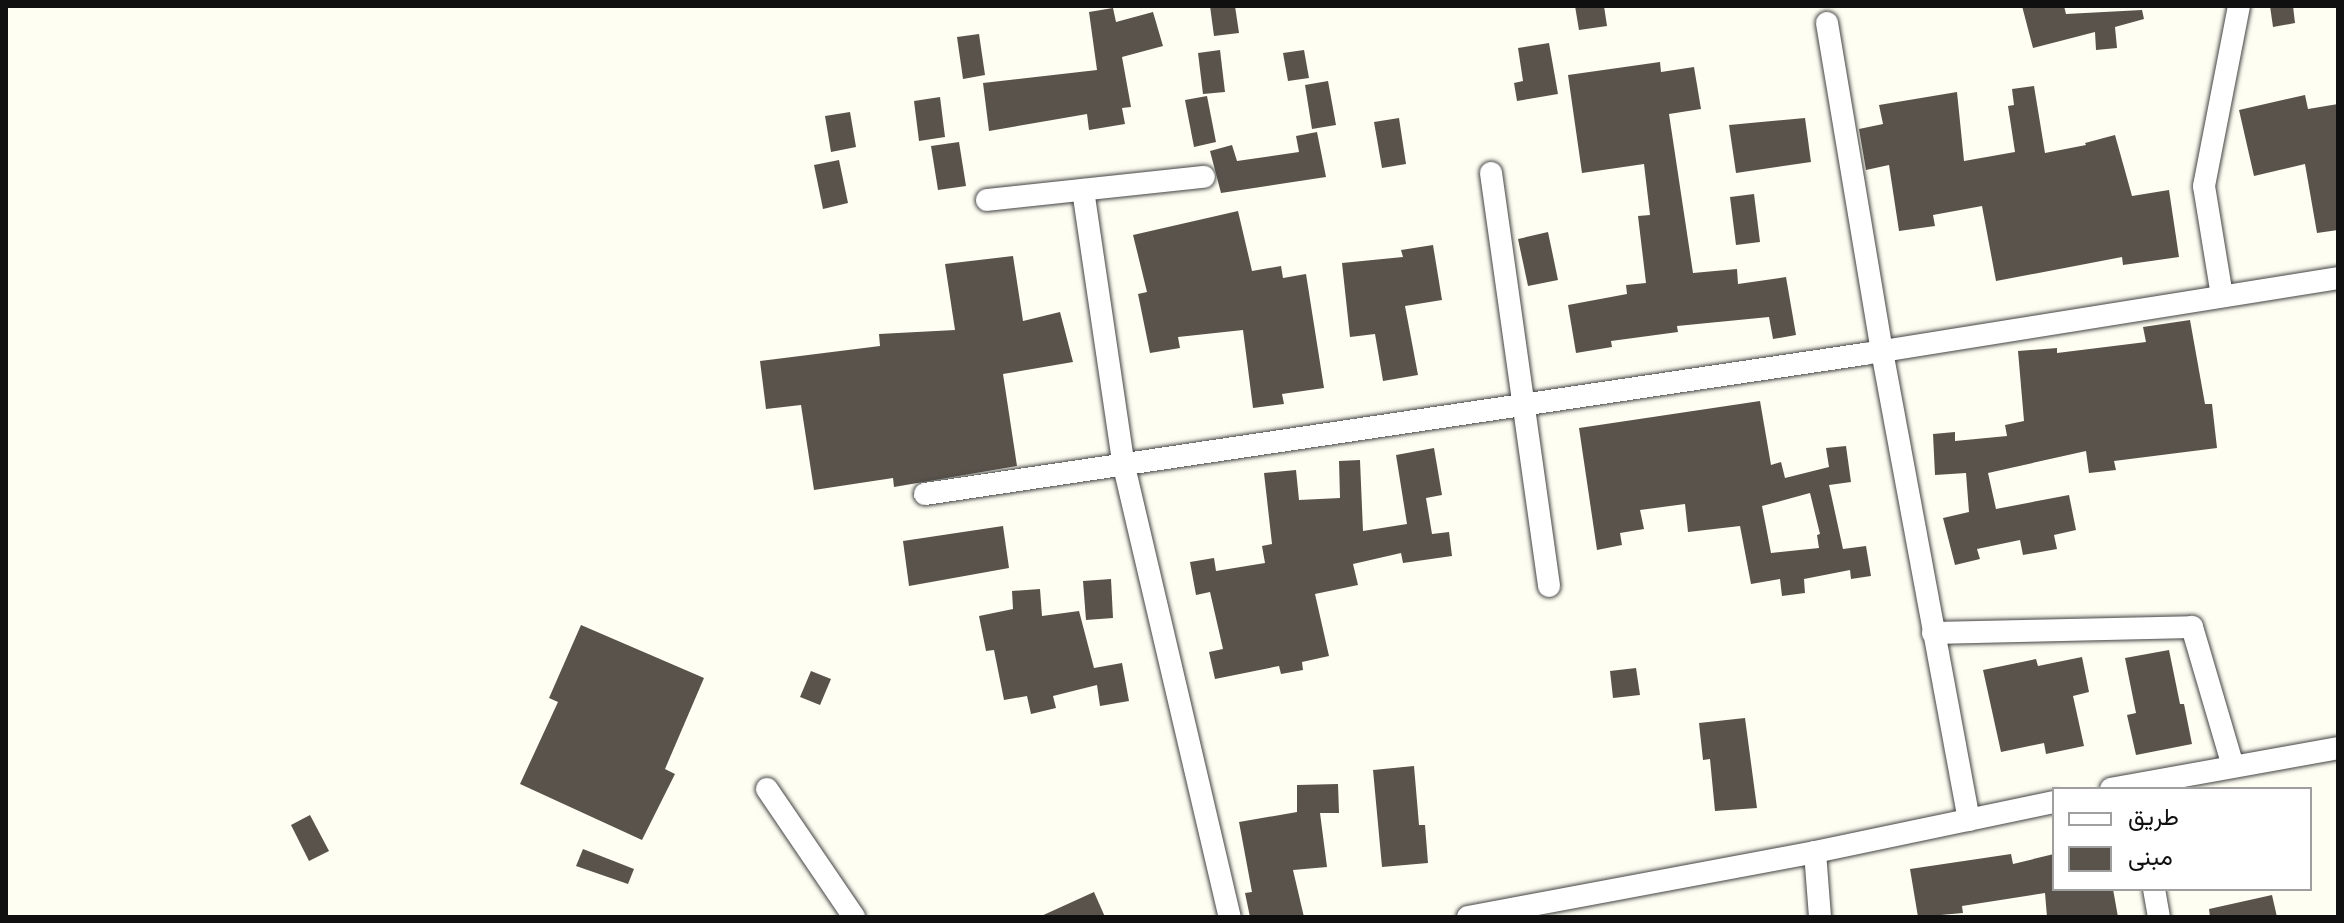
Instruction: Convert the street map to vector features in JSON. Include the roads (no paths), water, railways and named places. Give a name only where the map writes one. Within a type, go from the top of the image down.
[{"type":"street","points":[[2222,296],[2204,186],[2239,6]]},
{"type":"street","points":[[1827,23],[1882,351],[1969,820]]},
{"type":"street","points":[[1491,173],[1549,586]]},
{"type":"street","points":[[987,200],[1204,177]]},
{"type":"street","points":[[1083,190],[1123,462],[1230,917]]},
{"type":"street","points":[[925,494],[1882,351],[2338,278]]},
{"type":"street","points":[[1933,633],[2192,627],[2233,766]]},
{"type":"street","points":[[2137,786],[2338,748]]},
{"type":"street","points":[[767,789],[854,917]]},
{"type":"street","points":[[1468,917],[1815,852],[2052,802]]},
{"type":"street","points":[[1815,852],[1820,917]]},
{"type":"street","points":[[2154,891],[2159,917]]}]
